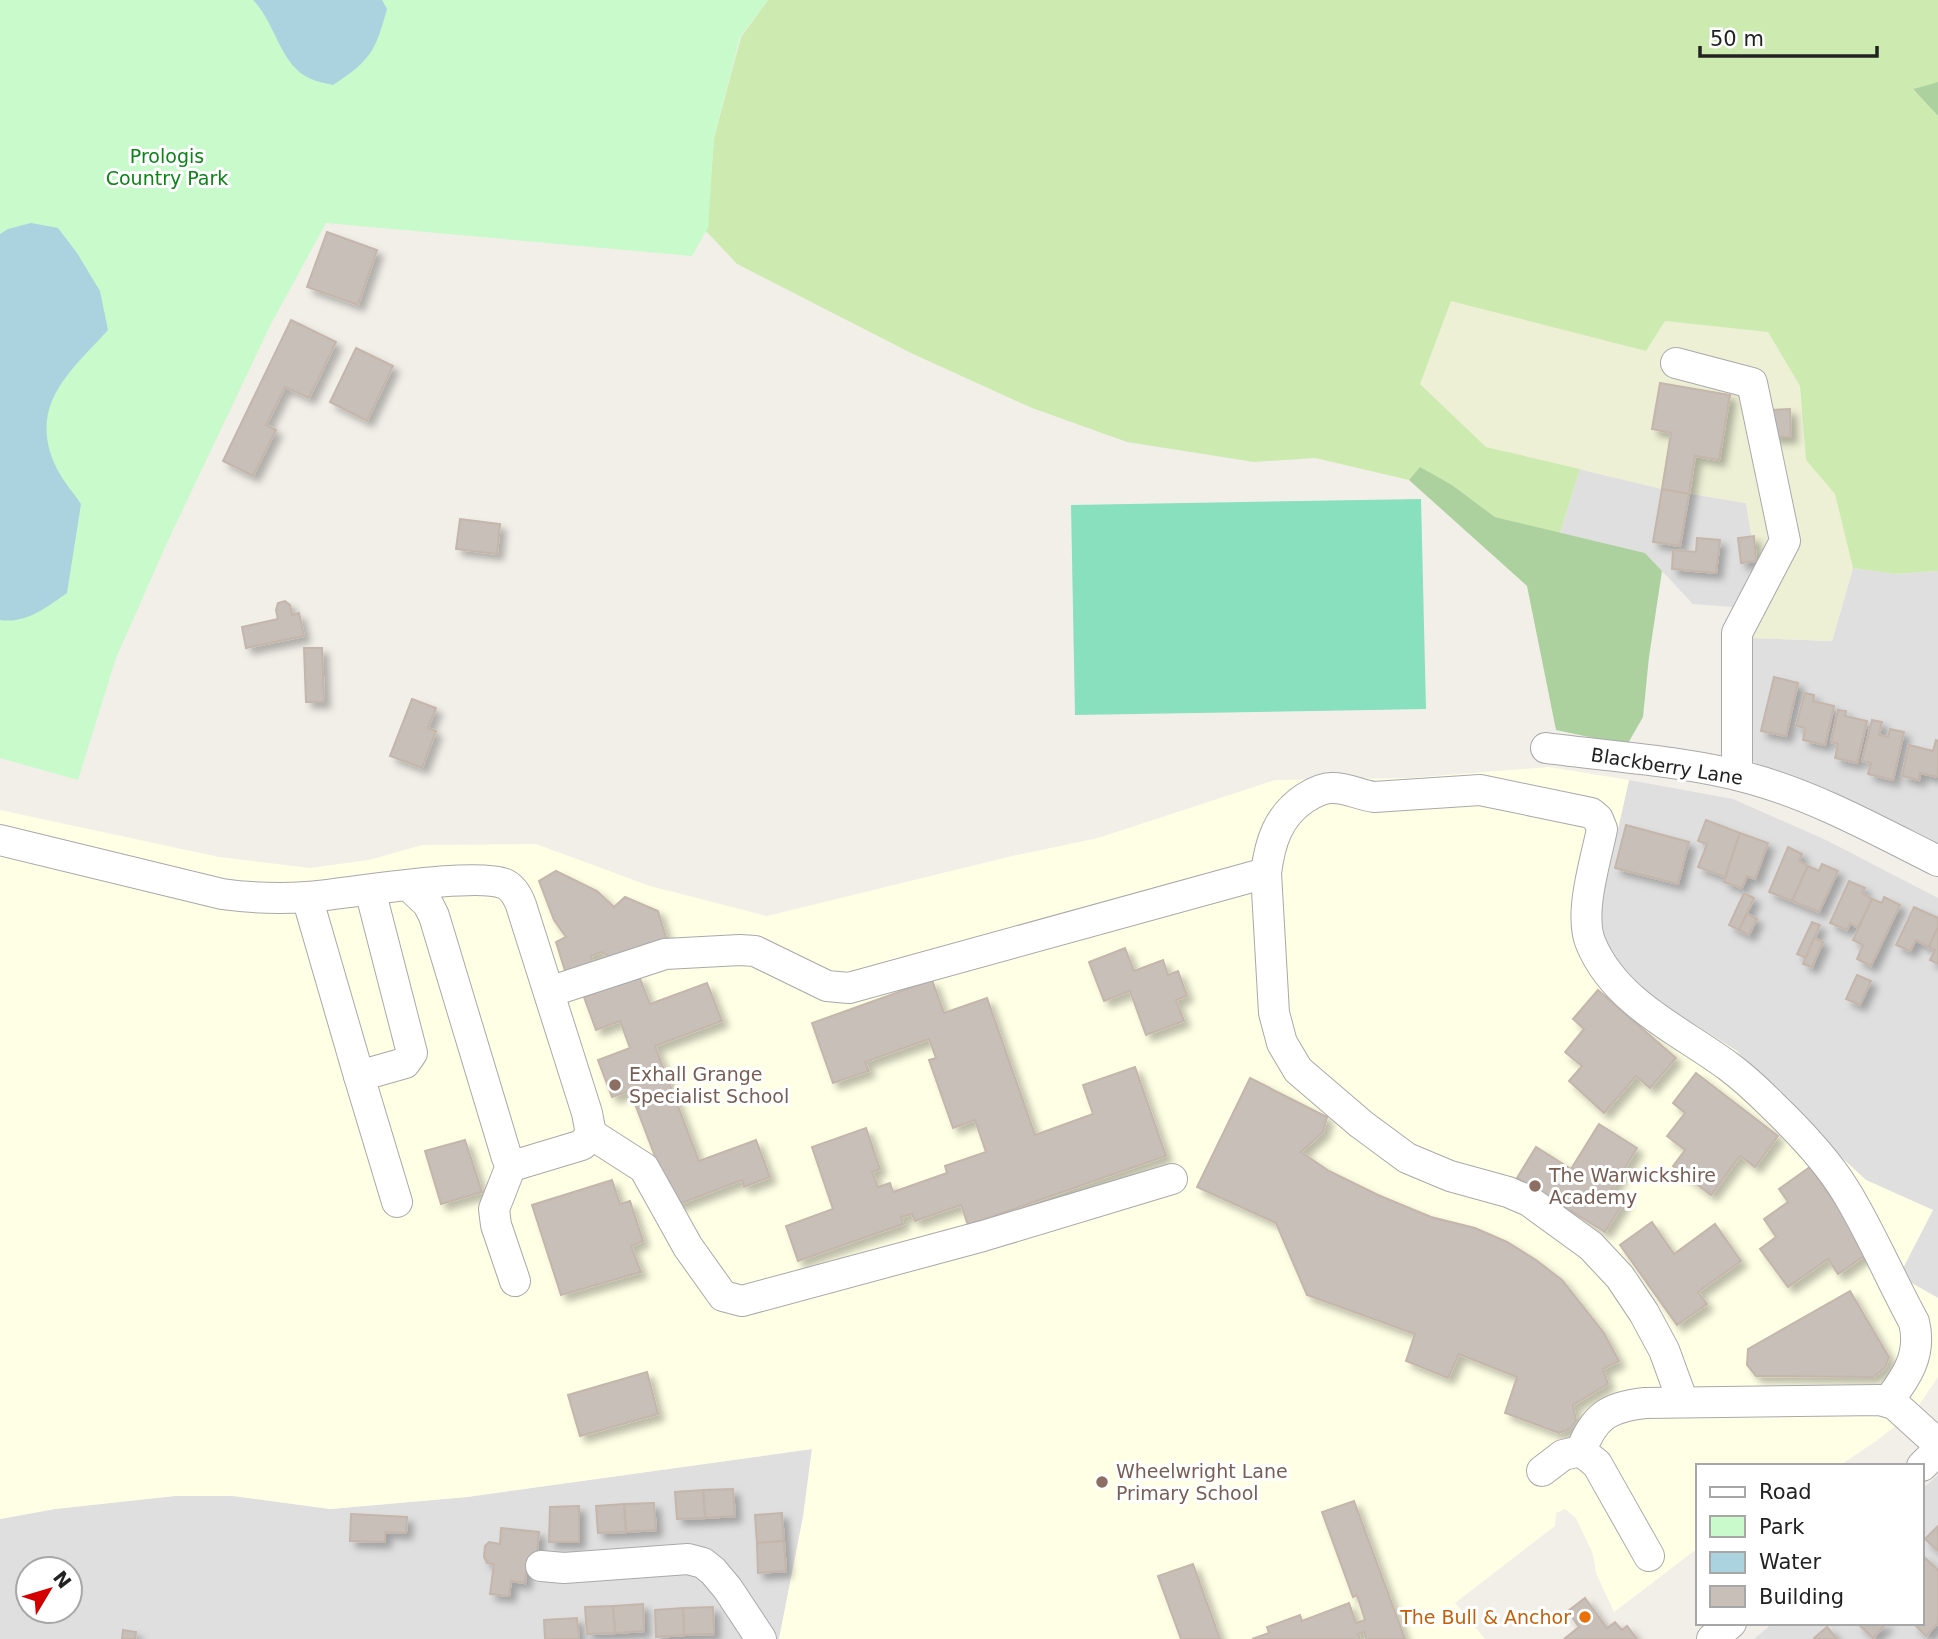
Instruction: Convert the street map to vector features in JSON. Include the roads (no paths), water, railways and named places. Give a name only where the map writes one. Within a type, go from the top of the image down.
[{"type":"street","points":[[1676,363],[1752,383],[1786,541],[1737,634],[1737,775]]},
{"type":"street","name":"Blackberry Lane","points":[[1546,748],[1737,775],[1819,803],[1938,861]]},
{"type":"street","points":[[1683,1402],[1664,1350],[1644,1312],[1620,1278],[1591,1246],[1529,1201],[1508,1192],[1450,1176],[1407,1158],[1361,1124],[1298,1070],[1282,1043],[1273,1013],[1266,873],[1269,850],[1284,814],[1312,794],[1327,788],[1341,788],[1374,797],[1480,790],[1591,813],[1598,819],[1602,828],[1585,917],[1589,941],[1615,982],[1641,1007],[1730,1067],[1772,1104],[1843,1187],[1914,1322],[1917,1336],[1913,1362],[1888,1401]]},
{"type":"street","points":[[0,839],[222,894],[248,898],[307,897],[470,880],[505,884],[522,905],[591,1134],[644,1168],[688,1247],[723,1296],[742,1301],[983,1236],[1172,1179]]},
{"type":"street","points":[[549,992],[665,954],[740,950],[755,951],[827,986],[849,988],[1266,873]]},
{"type":"street","points":[[409,886],[428,904],[434,916],[503,1152],[512,1163],[519,1164],[582,1145],[591,1134]]},
{"type":"street","points":[[359,1076],[405,1063],[412,1053],[370,890]]},
{"type":"street","points":[[307,897],[397,1202]]},
{"type":"street","points":[[512,1163],[494,1209],[496,1225],[515,1281]]},
{"type":"street","points":[[1581,1451],[1593,1425],[1616,1408],[1645,1403],[1683,1402],[1888,1401],[1938,1444]]},
{"type":"street","points":[[1924,1464],[1938,1450]]},
{"type":"street","points":[[1542,1471],[1563,1455],[1581,1451]]},
{"type":"street","points":[[1581,1451],[1597,1464],[1649,1556]]},
{"type":"street","points":[[556,1575],[688,1559],[703,1563],[728,1589],[761,1639]]},
{"type":"water","points":[[253,0],[382,0],[387,9],[370,54],[356,69],[333,85],[311,79],[292,64],[261,9]]},
{"type":"water","points":[[31,223],[58,228],[77,253],[100,291],[108,330],[67,375],[50,407],[47,425],[48,445],[56,467],[81,504],[67,593],[44,609],[10,621],[0,620],[0,234]]},
{"type":"place","name":"Exhall Grange Specialist School","points":[[615,1085]]},
{"type":"place","name":"The Warwickshire Academy","points":[[1535,1186]]},
{"type":"place","name":"Wheelwright Lane Primary School","points":[[1102,1482]]},
{"type":"place","name":"The Bull & Anchor","points":[[1585,1617]]},
{"type":"park label","name":"Prologis Country Park","points":[[167,167]]}]
